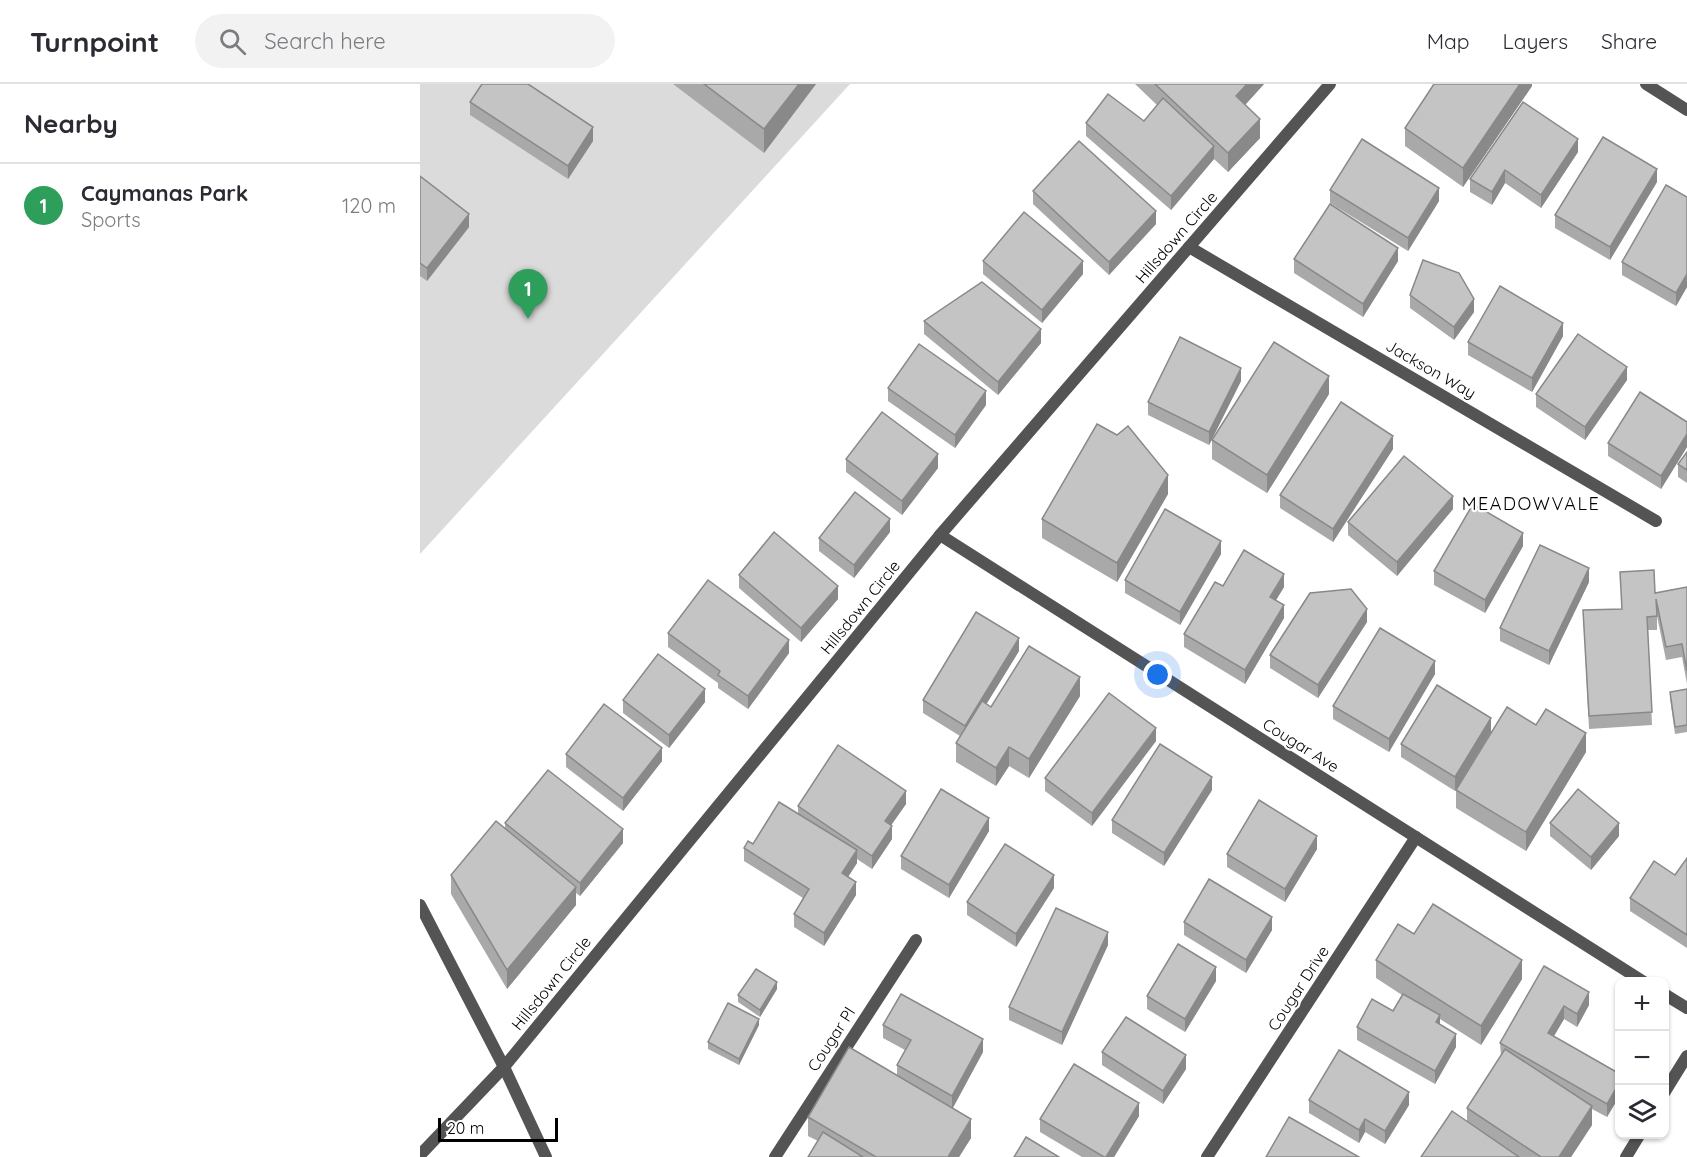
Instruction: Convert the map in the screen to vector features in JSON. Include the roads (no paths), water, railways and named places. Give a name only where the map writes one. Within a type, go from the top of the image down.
[{"type":"street","name":"Hillsdown Circle","points":[[420,1155],[504,1067],[940,535],[1330,84]]},
{"type":"street","points":[[1646,84],[1687,110]]},
{"type":"street","name":"Jackson Way","points":[[1189,247],[1656,520]]},
{"type":"street","name":"Cougar Ave","points":[[940,535],[1638,977]]},
{"type":"street","name":"Cougar Drive","points":[[1207,1157],[1416,837]]},
{"type":"street","points":[[420,905],[504,1067],[546,1157]]},
{"type":"street","name":"Cougar Pl","points":[[775,1157],[916,940]]},
{"type":"street","points":[[1669,997],[1687,1008]]},
{"type":"street","points":[[1669,1086],[1687,1056]]},
{"type":"street","points":[[1626,1157],[1637,1139]]},
{"type":"place","name":"Caymanas Park","points":[[528,319]]},
{"type":"district","name":"MEADOWVALE","points":[[1531,504]]}]
